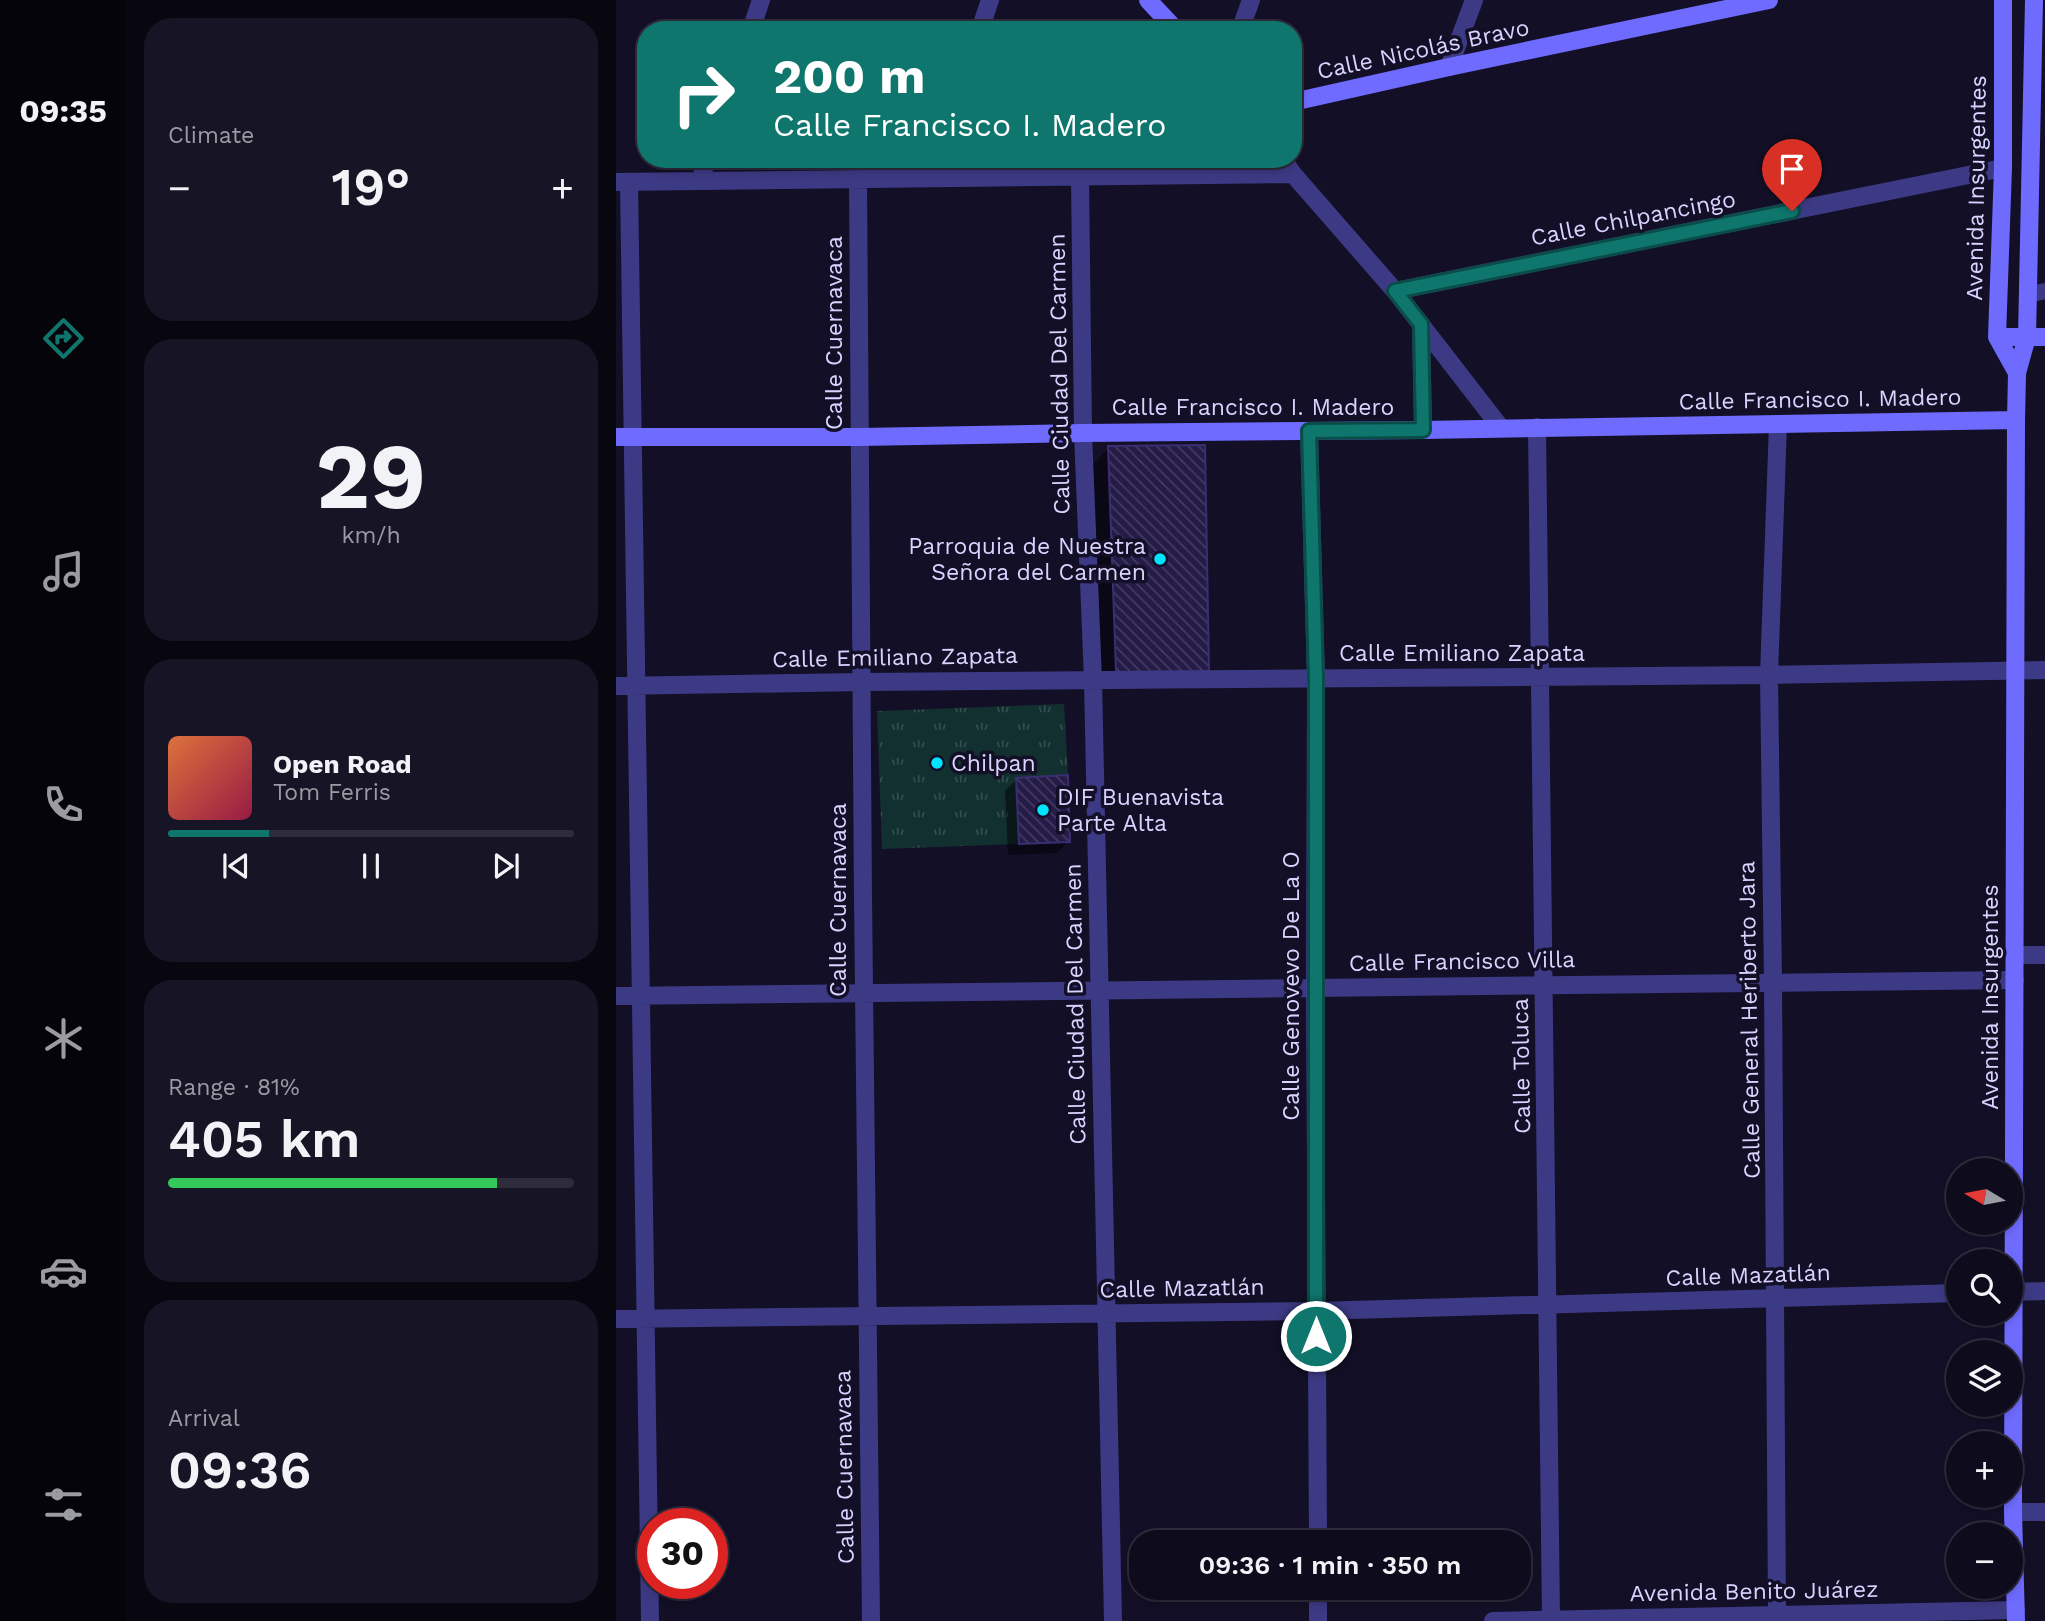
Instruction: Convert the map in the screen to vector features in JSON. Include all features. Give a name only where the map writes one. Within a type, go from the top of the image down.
[{"type":"street","points":[[754,21],[761,0]]},
{"type":"street","points":[[983,21],[990,0]]},
{"type":"street","points":[[1148,0],[1168,21]]},
{"type":"street","points":[[1243,21],[1251,0]]},
{"type":"street","points":[[1449,67],[1474,0]]},
{"type":"street","name":"Calle Nicolás Bravo","points":[[1302,100],[1716,6],[1769,0]]},
{"type":"street","name":"Avenida Insurgentes","points":[[1997,337],[2003,169],[2003,0]]},
{"type":"street","name":"Avenida Insurgentes","points":[[2012,1249],[2016,420],[2017,373],[2036,337],[2034,0]]},
{"type":"street","points":[[700,181],[704,168]]},
{"type":"street","points":[[929,177],[932,168]]},
{"type":"street","points":[[650,1621],[636,686],[624,437],[622,182],[1080,176],[1265,168]]},
{"type":"street","points":[[1289,168],[1395,291],[1501,428]]},
{"type":"street","name":"Calle Chilpancingo","points":[[1395,291],[2003,169]]},
{"type":"street","name":"Calle Ciudad Del Carmen","points":[[1080,176],[1083,433],[1093,680],[1113,1621]]},
{"type":"street","name":"Calle Cuernavaca","points":[[858,179],[870,1621]]},
{"type":"street","points":[[1421,324],[1423,430]]},
{"type":"street","points":[[2017,373],[1997,337],[2036,337]]},
{"type":"street","name":"Calle Francisco I. Madero","points":[[624,437],[860,437],[2016,420]]},
{"type":"street","name":"Calle General Heriberto Jara","points":[[1777,1616],[1769,675],[1778,424]]},
{"type":"street","name":"Calle Toluca","points":[[1537,427],[1550,1620]]},
{"type":"street","name":"Calle Genovevo De La O","points":[[1309,431],[1316,678],[1318,1530]]},
{"type":"street","points":[[2015,670],[2045,670]]},
{"type":"street","name":"Calle Emiliano Zapata","points":[[616,686],[862,681],[1769,675],[2015,670]]},
{"type":"street","points":[[2015,955],[2045,955]]},
{"type":"street","name":"Calle Francisco Villa","points":[[616,996],[2015,979]]},
{"type":"street","points":[[2023,1292],[2045,1292]]},
{"type":"street","name":"Calle Mazatlán","points":[[616,1319],[1316,1311],[1946,1293]]},
{"type":"street","name":"Avenida Insurgentes","points":[[2012,1326],[2016,1615]]},
{"type":"street","points":[[2013,1512],[2045,1512]]},
{"type":"street","points":[[1318,1600],[1318,1621]]},
{"type":"street","name":"Avenida Benito Juárez","points":[[1493,1621],[2016,1615]]},
{"type":"green space","points":[[1064,704],[1068,775],[1016,778],[1019,844],[882,849],[877,711]]},
{"type":"building","name":"Parroquia de Nuestra Señora del Carmen","points":[[1205,445],[1209,671],[1116,672],[1108,446]]},
{"type":"building","name":"DIF Buenavista Parte Alta","points":[[1068,775],[1070,842],[1019,844],[1016,778]]},
{"type":"place","name":"Parroquia de Nuestra Señora del Carmen","points":[[1160,559]]},
{"type":"place","name":"Chilpan","points":[[937,763]]},
{"type":"place","name":"DIF Buenavista Parte Alta","points":[[1043,810]]},
{"type":"route","points":[[1316,1336],[1316,678],[1309,431],[1423,430],[1421,324],[1395,291],[1792,211]]}]
